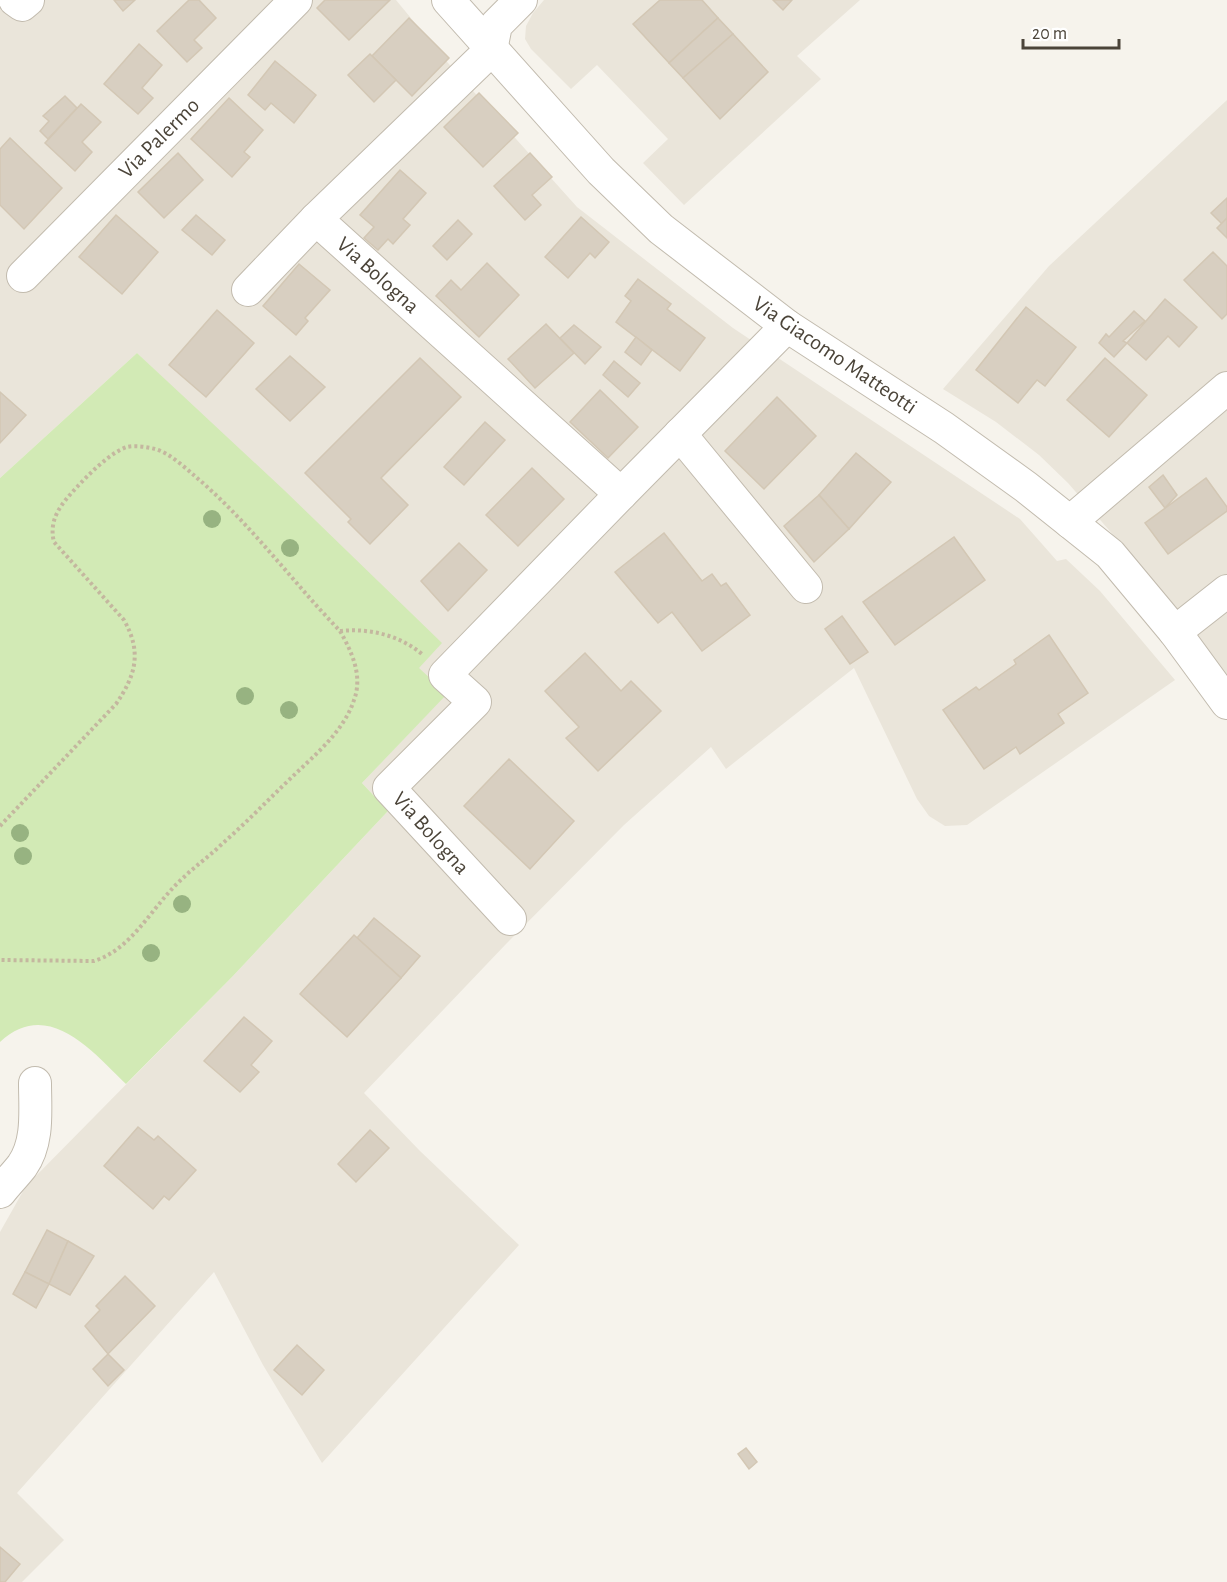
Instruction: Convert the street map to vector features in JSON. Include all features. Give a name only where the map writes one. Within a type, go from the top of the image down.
[{"type":"street","points":[[15,0],[22,5],[28,0]]},
{"type":"street","name":"Via Palermo","points":[[23,276],[296,0]]},
{"type":"street","name":"Via Bologna","points":[[521,0],[493,37],[315,219],[621,494]]},
{"type":"street","name":"Via Giacomo Matteotti","points":[[454,7],[493,37],[601,171],[661,229],[787,326],[944,428],[1026,487],[1110,554],[1174,632],[1227,703]]},
{"type":"street","points":[[248,290],[315,219]]},
{"type":"street","name":"Via Bologna","points":[[510,919],[389,788],[475,702],[445,675],[787,326]]},
{"type":"street","points":[[1070,522],[1227,388]]},
{"type":"street","points":[[680,434],[806,587]]},
{"type":"street","points":[[1174,632],[1227,591]]},
{"type":"street","points":[[0,1192],[22,1166],[30,1152],[34,1132],[35,1083]]},
{"type":"path","points":[[0,826],[116,704],[133,674],[135,646],[132,634],[124,620],[54,542],[51,532],[52,522],[68,496],[109,458],[126,448],[156,449],[193,474],[239,517],[340,631],[355,662],[358,682],[354,700],[346,718],[321,748],[246,822],[160,900],[122,947],[108,957],[94,961],[0,960]]},
{"type":"path","points":[[340,631],[371,631],[404,642],[419,652]]},
{"type":"shaded area","points":[[0,0],[396,0],[448,63],[577,207],[733,328],[1020,519],[1057,561],[1066,559],[1100,591],[1175,680],[967,825],[945,826],[929,816],[917,799],[854,668],[726,769],[711,747],[624,825],[506,944],[364,1093],[420,1151],[519,1245],[322,1463],[263,1365],[214,1272],[17,1493],[64,1540],[22,1582],[0,1582],[0,1232],[26,1186],[232,977],[388,811],[362,783],[446,694],[418,668],[441,643],[137,353],[0,478]]},
{"type":"shaded area","points":[[544,0],[860,0],[797,56],[821,79],[684,205],[643,163],[668,139],[597,65],[571,89],[531,49],[525,39],[526,26]]},
{"type":"shaded area","points":[[1227,100],[1227,674],[1176,607],[1068,483],[1039,455],[996,422],[943,389],[1049,266]]},
{"type":"green space","points":[[137,353],[284,490],[442,643],[419,668],[447,694],[362,783],[388,811],[232,977],[126,1084],[84,1045],[69,1034],[52,1027],[35,1025],[18,1030],[0,1042],[0,478]]},
{"type":"building","points":[[114,0],[135,0],[123,11]]},
{"type":"building","points":[[189,0],[199,0],[216,18],[194,40],[202,48],[187,62],[157,31]]},
{"type":"building","points":[[325,0],[390,0],[349,40],[317,8]]},
{"type":"building","points":[[660,0],[702,0],[718,18],[669,63],[633,24]]},
{"type":"building","points":[[773,0],[792,0],[783,10]]},
{"type":"building","points":[[409,18],[449,58],[412,96],[372,56]]},
{"type":"building","points":[[718,18],[733,34],[683,78],[669,63]]},
{"type":"building","points":[[733,34],[768,72],[720,119],[683,78]]},
{"type":"building","points":[[139,44],[162,65],[142,88],[153,98],[138,114],[104,84]]},
{"type":"building","points":[[370,54],[396,80],[374,102],[348,75]]},
{"type":"building","points":[[275,61],[316,95],[294,123],[271,103],[265,110],[248,95]]},
{"type":"building","points":[[479,93],[518,133],[483,167],[444,127]]},
{"type":"building","points":[[65,96],[77,108],[48,139],[40,131],[49,121],[43,116]]},
{"type":"building","points":[[229,98],[263,130],[244,152],[250,157],[232,177],[191,139]]},
{"type":"building","points":[[81,104],[101,122],[82,142],[92,152],[75,171],[45,143]]},
{"type":"building","points":[[10,138],[62,188],[24,229],[0,205],[0,149]]},
{"type":"building","points":[[178,153],[203,180],[164,218],[138,192]]},
{"type":"building","points":[[530,153],[552,177],[532,195],[541,205],[525,220],[494,186]]},
{"type":"building","points":[[400,170],[426,193],[403,219],[410,225],[393,244],[388,239],[378,250],[364,238],[374,227],[360,215]]},
{"type":"building","points":[[1227,198],[1227,218],[1222,224],[1211,213]]},
{"type":"building","points":[[116,215],[158,252],[122,294],[79,257]]},
{"type":"building","points":[[196,215],[225,240],[212,255],[182,230]]},
{"type":"building","points":[[581,217],[609,242],[595,258],[590,253],[568,278],[545,257]]},
{"type":"building","points":[[1227,218],[1227,238],[1217,228]]},
{"type":"building","points":[[458,220],[472,234],[447,260],[433,246]]},
{"type":"building","points":[[1213,252],[1227,266],[1227,314],[1222,319],[1184,280]]},
{"type":"building","points":[[487,263],[519,295],[479,337],[436,296],[451,280],[461,290]]},
{"type":"building","points":[[299,264],[330,290],[305,318],[308,321],[296,335],[263,306]]},
{"type":"building","points":[[638,279],[671,304],[667,309],[705,338],[680,371],[616,322],[631,301],[625,296]]},
{"type":"building","points":[[1165,299],[1197,327],[1179,347],[1168,336],[1146,360],[1127,343]]},
{"type":"building","points":[[1026,307],[1076,347],[1045,386],[1037,380],[1018,403],[976,370]]},
{"type":"building","points":[[217,310],[254,343],[206,397],[169,365]]},
{"type":"building","points":[[1134,311],[1145,321],[1123,341],[1127,343],[1114,357],[1099,343],[1106,334],[1109,337]]},
{"type":"building","points":[[546,324],[574,353],[535,388],[508,359]]},
{"type":"building","points":[[574,325],[601,347],[585,364],[560,338]]},
{"type":"building","points":[[636,337],[652,350],[641,365],[625,352]]},
{"type":"building","points":[[290,356],[325,387],[290,421],[256,389]]},
{"type":"building","points":[[420,358],[461,397],[381,478],[408,505],[370,544],[348,522],[351,519],[305,473]]},
{"type":"building","points":[[1105,358],[1147,395],[1109,437],[1067,400]]},
{"type":"building","points":[[614,361],[640,383],[628,397],[603,375]]},
{"type":"building","points":[[600,390],[638,427],[608,458],[570,422]]},
{"type":"building","points":[[0,392],[26,415],[0,443]]},
{"type":"building","points":[[777,397],[816,436],[764,489],[725,451]]},
{"type":"building","points":[[485,422],[505,440],[464,485],[444,467]]},
{"type":"building","points":[[856,453],[891,482],[849,529],[819,495]]},
{"type":"building","points":[[532,468],[564,499],[518,546],[486,515]]},
{"type":"building","points":[[1163,475],[1177,495],[1165,508],[1149,487]]},
{"type":"building","points":[[1206,478],[1227,507],[1227,511],[1168,554],[1145,523]]},
{"type":"building","points":[[819,495],[849,529],[814,562],[784,526]]},
{"type":"building","points":[[664,533],[702,581],[712,574],[721,586],[726,583],[750,615],[702,651],[672,612],[658,623],[615,572]]},
{"type":"building","points":[[954,537],[985,580],[895,645],[863,602]]},
{"type":"building","points":[[459,543],[487,570],[448,611],[421,581]]},
{"type":"building","points":[[842,616],[868,652],[850,664],[825,629]]},
{"type":"building","points":[[1049,635],[1088,693],[1058,714],[1064,723],[1020,754],[1016,747],[984,769],[943,710],[976,687],[979,690],[1016,664],[1014,660]]},
{"type":"building","points":[[585,653],[621,691],[631,681],[661,711],[598,771],[566,738],[579,727],[545,691]]},
{"type":"building","points":[[509,759],[574,821],[530,869],[464,806]]},
{"type":"building","points":[[374,918],[420,956],[401,978],[357,938]]},
{"type":"building","points":[[354,935],[401,978],[347,1037],[300,994]]},
{"type":"building","points":[[244,1017],[272,1041],[251,1065],[259,1072],[240,1092],[204,1061]]},
{"type":"building","points":[[138,1127],[154,1140],[158,1136],[196,1170],[169,1200],[164,1196],[153,1209],[104,1166]]},
{"type":"building","points":[[370,1130],[389,1148],[356,1182],[338,1164]]},
{"type":"building","points":[[47,1230],[68,1241],[49,1284],[25,1272]]},
{"type":"building","points":[[68,1241],[94,1256],[70,1295],[49,1284]]},
{"type":"building","points":[[25,1272],[49,1284],[36,1308],[13,1294]]},
{"type":"building","points":[[125,1276],[155,1306],[108,1354],[85,1326],[100,1310],[96,1306]]},
{"type":"building","points":[[297,1345],[324,1370],[302,1395],[274,1370]]},
{"type":"building","points":[[108,1354],[124,1370],[108,1386],[93,1369]]},
{"type":"building","points":[[746,1448],[757,1462],[749,1469],[738,1454]]},
{"type":"building","points":[[0,1547],[20,1564],[5,1582],[0,1582]]}]
